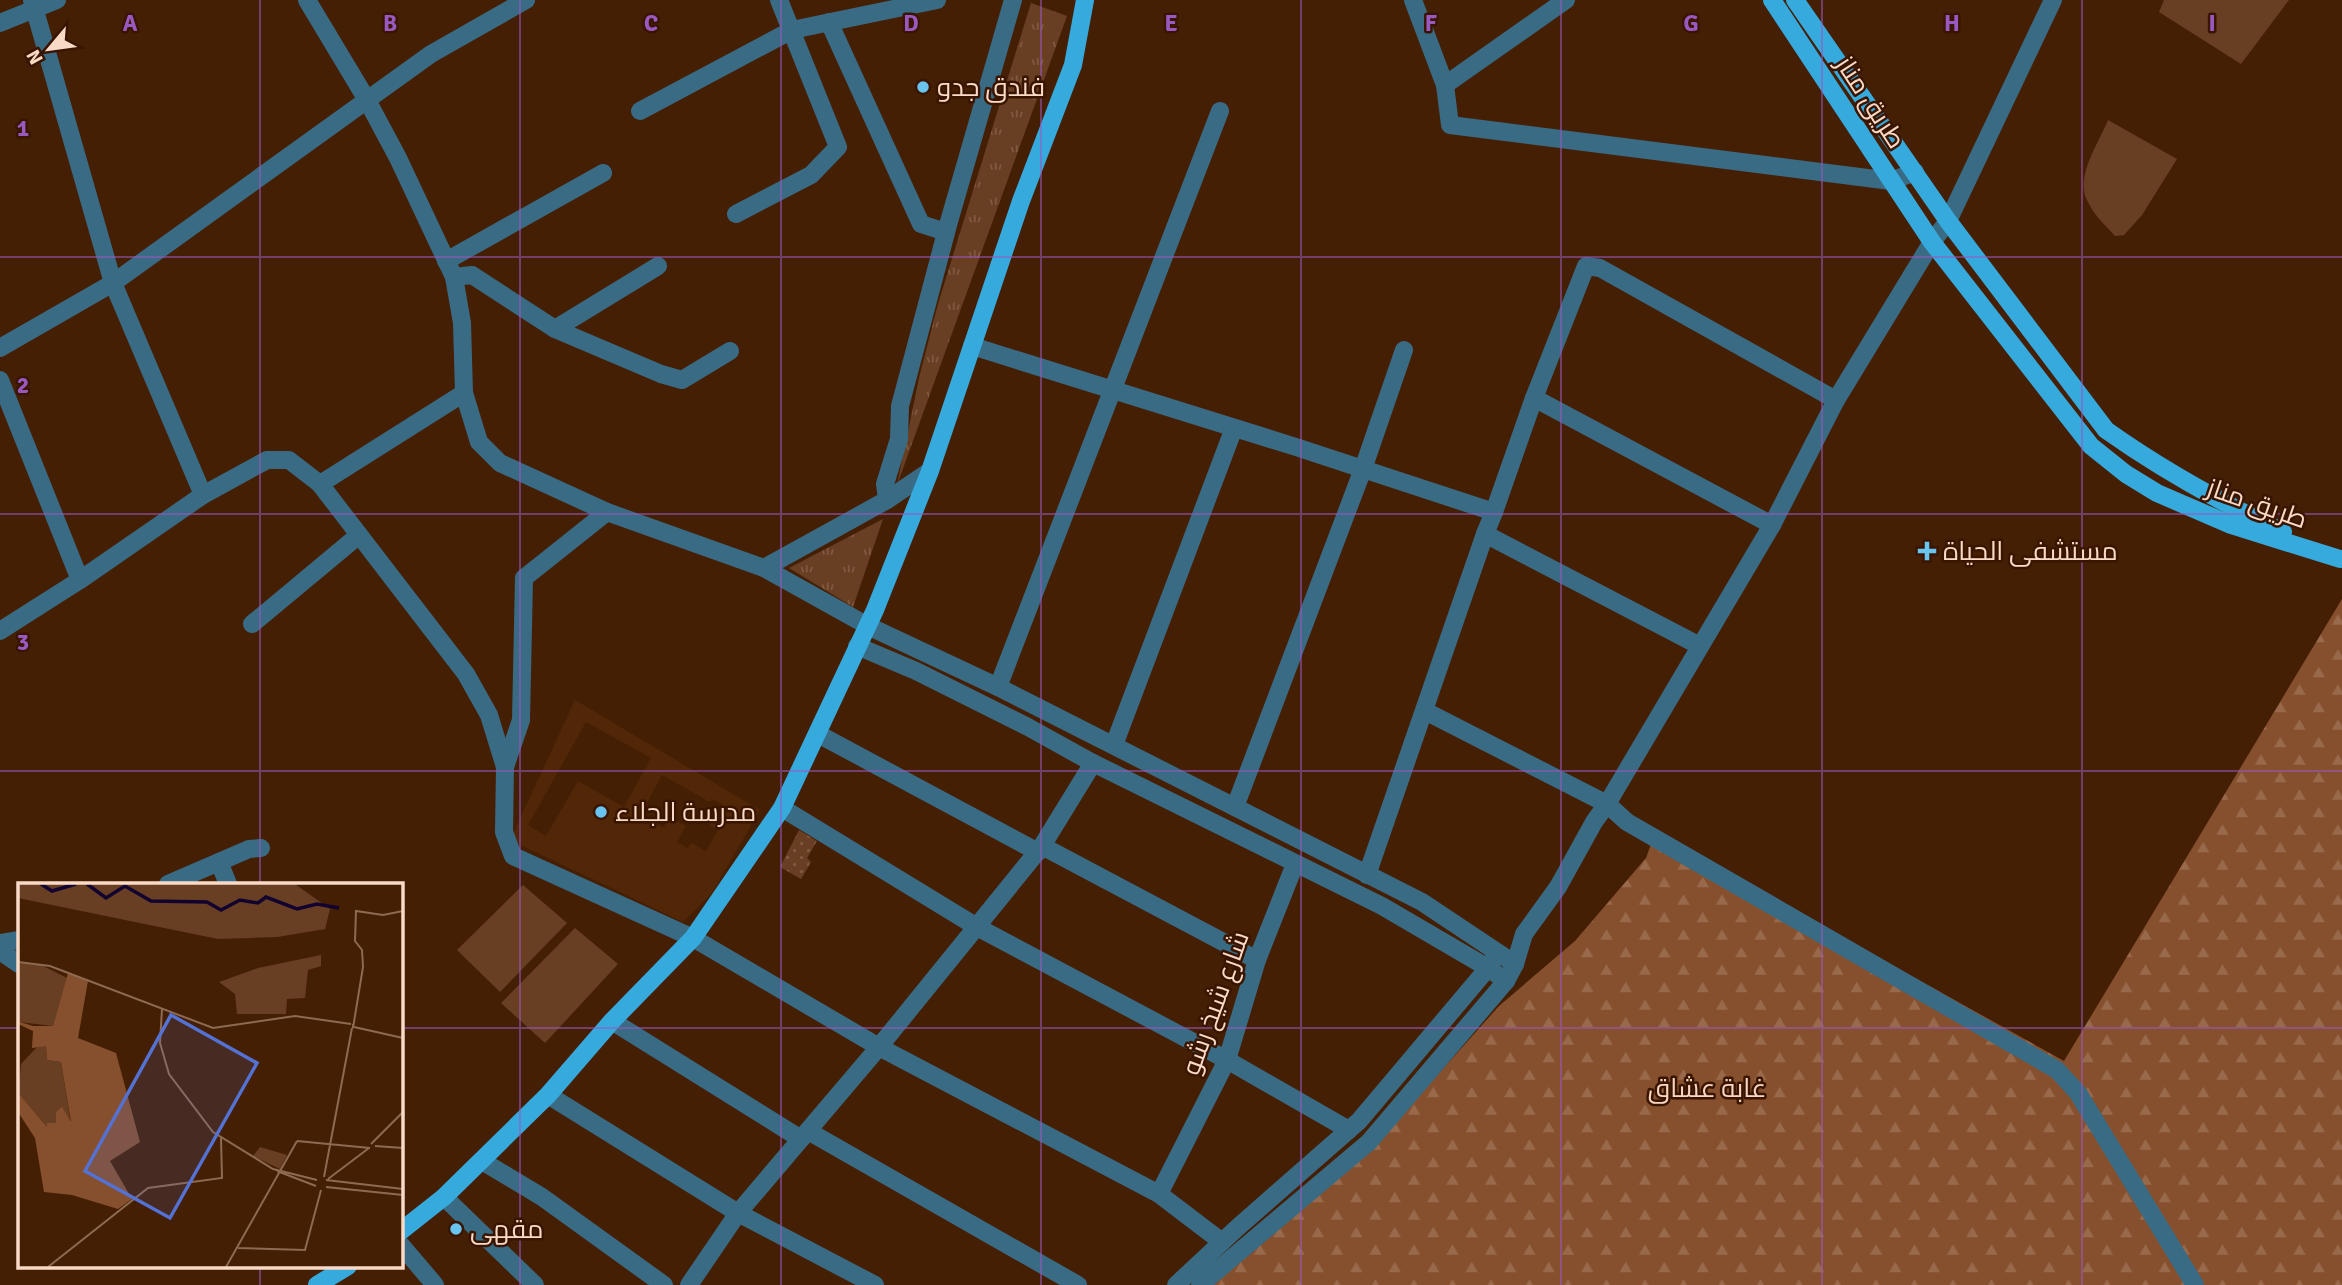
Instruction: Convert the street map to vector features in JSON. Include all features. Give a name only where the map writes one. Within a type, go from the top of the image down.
[{"type":"main road","points":[[402,1230],[444,1197],[548,1095],[612,1021],[692,938],[782,808],[868,626],[930,471],[1021,201],[1073,65],[1085,0]]},
{"type":"main road","name":"طريق مناز","points":[[1772,0],[1932,242],[2091,446],[2126,474],[2157,493],[2231,525],[2341,559]]},
{"type":"main road","name":"طريق مناز","points":[[1795,0],[1948,221],[2106,430],[2137,452],[2240,511],[2341,559]]},
{"type":"main road","points":[[327,1283],[346,1268]]},
{"type":"street","points":[[0,23],[33,4],[57,0]]},
{"type":"street","points":[[307,0],[398,158],[454,277],[462,323],[464,393],[479,442],[500,463],[607,512],[764,568],[868,626],[998,687],[1422,902],[1515,964]]},
{"type":"street","points":[[0,348],[113,283],[431,54],[526,0]]},
{"type":"street","points":[[736,214],[811,175],[838,147],[779,0]]},
{"type":"street","points":[[640,111],[792,30],[937,0]]},
{"type":"street","points":[[887,500],[885,484],[899,439],[900,406],[946,232],[1013,0]]},
{"type":"street","points":[[1413,0],[1445,85],[1450,125],[1891,181],[1915,172]]},
{"type":"street","points":[[1445,85],[1566,0]]},
{"type":"street","points":[[1200,1285],[1369,1142],[1506,981],[1515,964],[1524,934],[1558,887],[1772,525],[1836,400],[1932,242],[1948,221],[2053,0]]},
{"type":"street","points":[[33,4],[113,283],[203,495]]},
{"type":"street","points":[[829,22],[921,224],[946,232]]},
{"type":"street","points":[[998,687],[1220,111]]},
{"type":"street","points":[[446,261],[603,173]]},
{"type":"street","points":[[1367,875],[1485,534],[1534,398],[1586,266],[1600,268],[1836,400]]},
{"type":"street","points":[[555,329],[658,267]]},
{"type":"street","points":[[454,277],[472,275],[555,329],[661,374],[682,380],[730,351]]},
{"type":"street","points":[[972,346],[1494,512]]},
{"type":"street","points":[[1235,807],[1363,469],[1404,350]]},
{"type":"street","points":[[0,380],[80,580]]},
{"type":"street","points":[[320,484],[464,393]]},
{"type":"street","points":[[1534,398],[1772,525]]},
{"type":"street","points":[[1114,745],[1234,428]]},
{"type":"street","points":[[0,631],[80,580],[203,495],[267,460],[289,460],[320,484],[466,674],[489,715],[505,768]]},
{"type":"street","points":[[764,568],[887,500],[930,471]]},
{"type":"street","points":[[607,512],[524,578],[521,720],[505,768],[503,832],[513,856],[692,938],[879,1047],[1159,1195],[1222,1242]]},
{"type":"street","points":[[1485,534],[1700,646]]},
{"type":"street","points":[[251,624],[359,535]]},
{"type":"street","points":[[858,646],[916,671],[1093,763],[1382,906],[1506,981]]},
{"type":"street","points":[[1425,711],[1607,804],[1627,822],[2057,1070],[2078,1093],[2195,1285]]},
{"type":"street","points":[[818,734],[1257,960]]},
{"type":"street","points":[[689,1285],[738,1213],[879,1047],[1040,849],[1093,763]]},
{"type":"street","points":[[782,808],[977,927],[1227,1060],[1349,1130]]},
{"type":"street","points":[[170,883],[249,849],[261,848]]},
{"type":"street","points":[[219,862],[228,883]]},
{"type":"street","name":"شارع شيخ رشو","points":[[1159,1195],[1227,1060],[1257,960],[1295,864]]},
{"type":"street","points":[[1176,1285],[1349,1130],[1488,968],[1498,952],[1524,934]]},
{"type":"street","points":[[0,943],[18,940]]},
{"type":"street","points":[[0,951],[18,963]]},
{"type":"street","points":[[612,1021],[804,1135],[1077,1285]]},
{"type":"street","points":[[548,1095],[738,1213],[875,1285]]},
{"type":"street","points":[[482,1161],[542,1197],[664,1285]]},
{"type":"street","points":[[444,1197],[535,1285]]},
{"type":"street","points":[[402,1246],[435,1285]]},
{"type":"shaded area","name":"مدرسة الجلاء","points":[[575,700],[760,810],[712,893],[683,922],[510,840]],"holes":[[[586,722],[651,758],[624,807],[578,781],[546,836],[528,825]],[[662,775],[710,802],[712,799],[722,804],[710,825],[718,830],[706,851],[691,843],[688,848],[677,842],[686,826],[670,818],[664,828],[640,815]]]},
{"type":"green space","points":[[2164,0],[2289,0],[2241,64],[2159,12]]},
{"type":"green space","points":[[1031,3],[1067,16],[897,485],[919,378],[938,304]]},
{"type":"green space","points":[[2108,120],[2177,159],[2142,215],[2124,235],[2115,236],[2092,210],[2084,191],[2086,170]]},
{"type":"green space","points":[[883,519],[853,607],[789,568]]},
{"type":"green space","name":"غابة عشاق","points":[[2342,599],[2342,1285],[1204,1285],[1374,1146],[1499,1006],[1575,941],[1646,858],[1655,833],[2064,1061]]},
{"type":"green space","points":[[799,830],[817,841],[807,858],[811,862],[801,879],[780,867]]},
{"type":"green space","points":[[523,885],[567,923],[500,992],[457,950]]},
{"type":"green space","points":[[575,928],[618,964],[545,1043],[501,1003]]},
{"type":"place","name":"فندق جدو","points":[[923,87]]},
{"type":"place","name":"مستشفى الحياة","points":[[1927,551]]},
{"type":"place","name":"مدرسة الجلاء","points":[[601,812]]},
{"type":"place","name":"مقهى","points":[[456,1229]]}]
